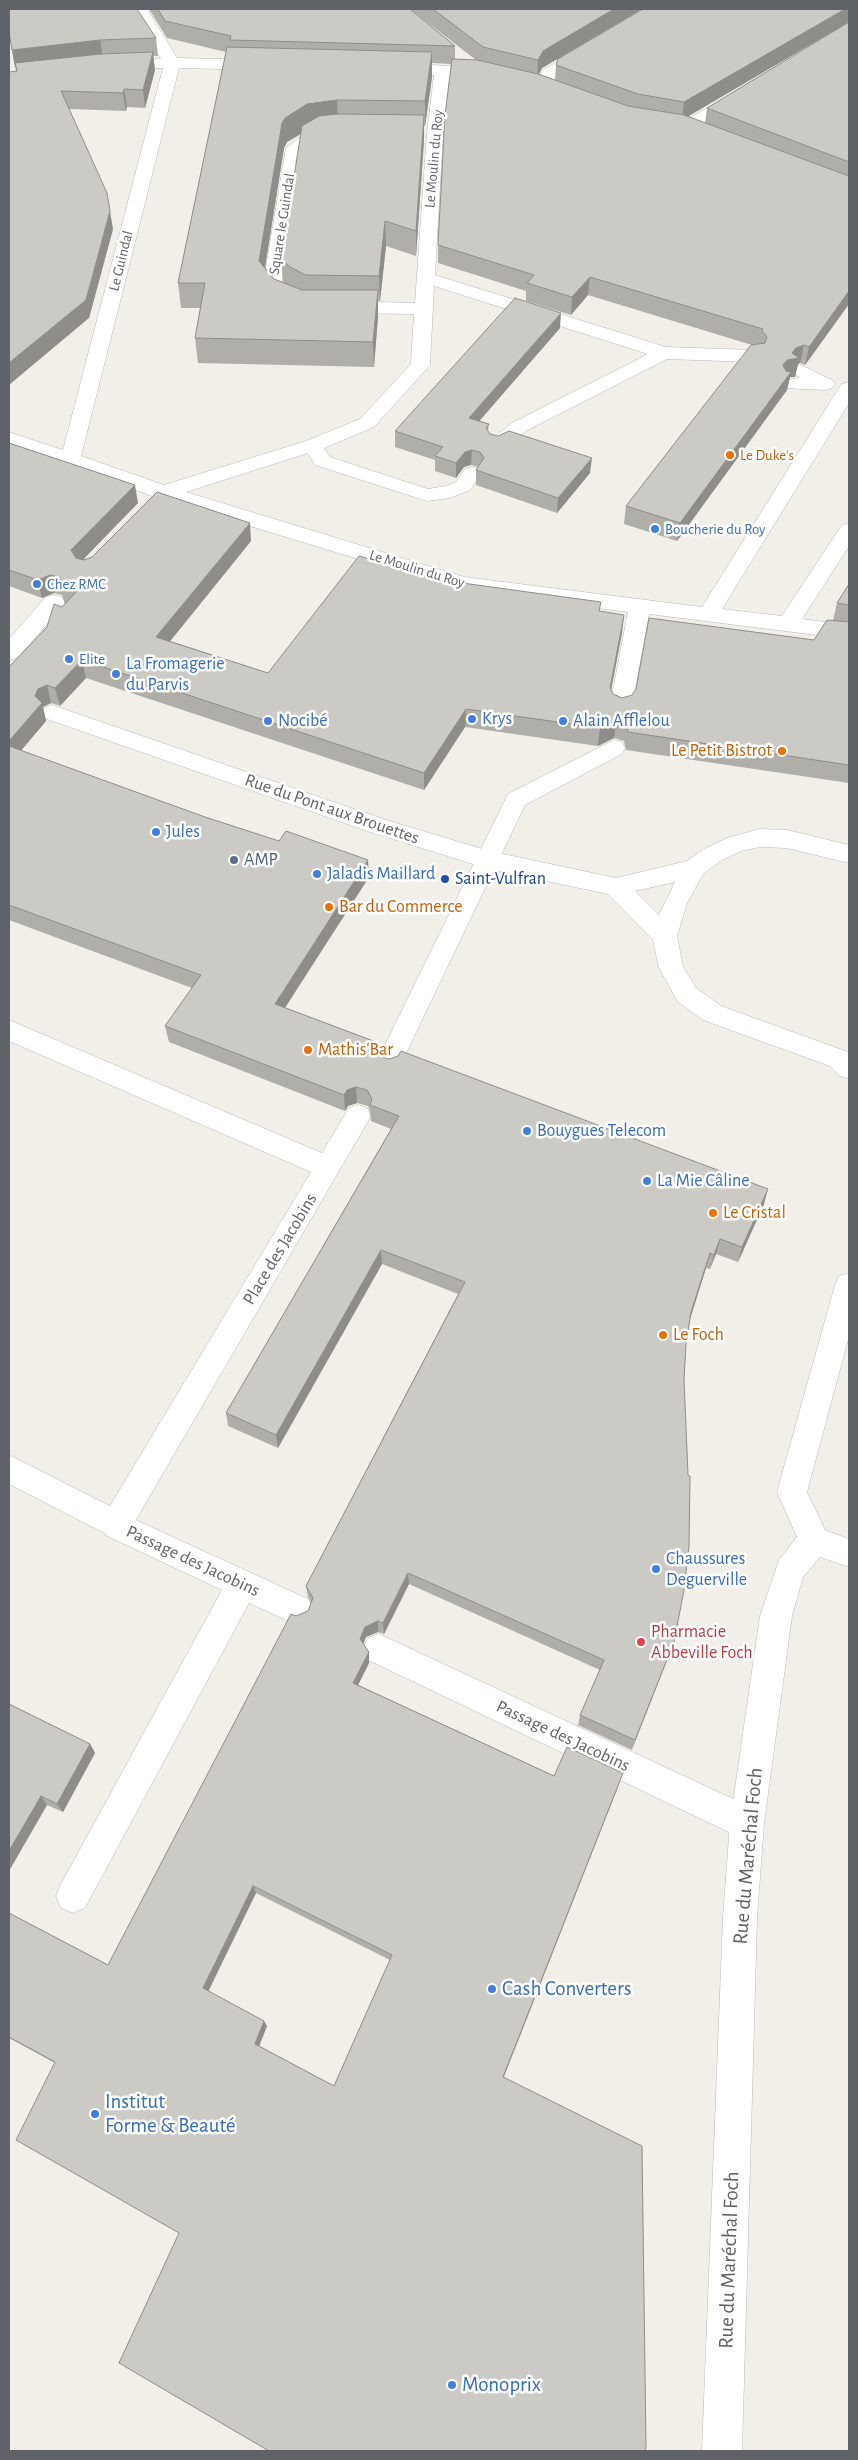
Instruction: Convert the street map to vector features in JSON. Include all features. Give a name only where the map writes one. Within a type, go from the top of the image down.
[{"type":"street","points":[[139,9],[172,63]]},
{"type":"street","points":[[543,86],[549,73],[605,38]]},
{"type":"street","points":[[454,53],[477,71]]},
{"type":"street","points":[[103,65],[172,63],[278,65]]},
{"type":"street","name":"Le Guindal","points":[[70,460],[172,63]]},
{"type":"street","points":[[375,68],[477,71],[505,78]]},
{"type":"street","name":"Le Moulin du Roy","points":[[156,499],[313,445],[367,423],[420,365],[435,133],[442,70]]},
{"type":"street","points":[[524,82],[561,92]]},
{"type":"street","points":[[686,128],[751,88]]},
{"type":"street","points":[[668,124],[704,134]]},
{"type":"street","name":"Square le Guindal","points":[[348,132],[315,135],[294,148],[272,286],[284,298],[304,307],[425,308]]},
{"type":"street","points":[[416,133],[435,133]]},
{"type":"street","points":[[426,278],[664,353],[712,356],[748,363]]},
{"type":"street","points":[[498,442],[519,427],[664,353]]},
{"type":"street","points":[[796,378],[825,384],[849,380]]},
{"type":"street","points":[[708,614],[849,388]]},
{"type":"street","name":"Le Moulin du Roy","points":[[9,438],[70,460],[156,499],[463,584],[849,632]]},
{"type":"street","points":[[313,445],[322,461],[427,496],[450,492],[463,486],[472,473]]},
{"type":"street","points":[[788,624],[849,530]]},
{"type":"street","points":[[9,653],[54,602]]},
{"type":"street","points":[[621,706],[640,606]]},
{"type":"street","name":"Rue du Pont aux Brouettes","points":[[52,713],[378,826],[489,860],[616,887],[694,868]]},
{"type":"street","points":[[389,1063],[489,860],[516,800],[614,748]]},
{"type":"street","points":[[844,1064],[712,1013],[687,995],[671,968],[665,936],[675,903],[694,868],[712,854],[735,844],[760,838],[787,839],[849,854]]},
{"type":"street","points":[[616,887],[665,936]]},
{"type":"street","points":[[9,1030],[328,1167]]},
{"type":"street","name":"Place des Jacobins","points":[[116,1526],[358,1116]]},
{"type":"street","points":[[849,1284],[792,1492],[814,1540],[849,1553]]},
{"type":"street","points":[[9,1469],[116,1526]]},
{"type":"street","name":"Passage des Jacobins","points":[[116,1526],[297,1610]]},
{"type":"street","name":"Rue du Maréchal Foch","points":[[722,2451],[740,1918],[748,1823],[776,1616],[790,1570],[814,1540]]},
{"type":"street","points":[[73,1896],[242,1585]]},
{"type":"street","name":"Passage des Jacobins","points":[[379,1649],[748,1823]]},
{"type":"building","points":[[9,9],[137,9],[156,38],[100,40],[12,50],[9,32]]},
{"type":"building","points":[[158,9],[410,9],[455,46],[230,40],[231,36],[165,21]]},
{"type":"building","points":[[433,9],[614,9],[543,51],[538,60],[483,47]]},
{"type":"building","points":[[643,9],[845,9],[684,102],[638,94],[556,65],[558,59]]},
{"type":"building","points":[[849,22],[849,162],[707,108]]},
{"type":"building","points":[[227,47],[432,52],[425,101],[337,100],[307,104],[285,118],[282,123],[259,261],[274,279],[302,290],[378,290],[373,342],[195,338],[205,283],[178,283]]},
{"type":"building","points":[[153,52],[143,90],[124,89],[123,93],[61,91],[107,193],[110,211],[86,300],[9,363],[9,72],[17,71],[15,63],[101,54]]},
{"type":"building","points":[[452,59],[477,60],[538,74],[628,106],[684,115],[849,176],[849,291],[809,347],[804,345],[796,348],[792,353],[799,358],[787,360],[783,365],[786,371],[791,372],[680,523],[626,506],[751,345],[765,343],[767,337],[762,331],[763,329],[590,277],[572,297],[527,283],[534,275],[438,245],[445,115]]},
{"type":"building","points":[[337,114],[424,115],[416,231],[385,221],[379,276],[306,275],[290,267],[281,258],[302,126],[319,116]]},
{"type":"building","points":[[515,298],[561,313],[469,418],[489,424],[486,428],[490,434],[498,436],[509,431],[592,458],[558,498],[476,470],[484,458],[480,452],[472,450],[465,452],[456,463],[435,456],[443,447],[395,431]]},
{"type":"building","points":[[9,443],[135,485],[71,550],[76,558],[84,560],[92,557],[157,492],[250,523],[156,637],[268,673],[359,556],[455,582],[601,602],[599,611],[624,615],[610,688],[613,694],[622,698],[632,695],[636,689],[649,618],[814,640],[827,620],[849,622],[849,765],[628,732],[626,723],[617,720],[600,728],[466,709],[424,773],[82,660],[55,688],[47,685],[38,689],[35,696],[42,703],[9,741],[9,667],[47,627],[54,604],[62,607],[76,592],[61,587],[63,583],[59,577],[50,575],[38,580],[9,570]]},
{"type":"building","points":[[849,584],[849,605],[837,603]]},
{"type":"building","points":[[9,746],[205,817],[279,841],[286,831],[368,860],[275,1004],[376,1042],[374,1048],[379,1056],[389,1059],[398,1056],[401,1051],[768,1189],[742,1247],[720,1239],[714,1255],[710,1253],[691,1312],[686,1344],[684,1380],[688,1475],[690,1476],[689,1546],[684,1590],[674,1642],[635,1740],[580,1715],[604,1660],[408,1573],[383,1623],[378,1621],[365,1627],[360,1639],[369,1652],[353,1683],[554,1776],[567,1747],[623,1773],[503,2077],[642,2146],[645,2451],[269,2451],[119,2363],[179,2233],[16,2140],[55,2062],[9,2037],[9,1913],[108,1965],[291,1614],[296,1616],[308,1611],[313,1598],[306,1586],[465,1282],[381,1250],[276,1435],[226,1413],[399,1116],[370,1105],[372,1099],[367,1090],[356,1087],[347,1090],[344,1095],[165,1026],[201,975],[9,905]],"holes":[[[253,1886],[392,1955],[334,2086],[255,2044],[264,2021],[203,1988]]]},
{"type":"building","points":[[9,1704],[90,1744],[57,1804],[41,1796],[9,1851]]},
{"type":"place","name":"Le Duke's","points":[[730,455]]},
{"type":"place","name":"Boucherie du Roy","points":[[655,529]]},
{"type":"place","name":"Chez RMC","points":[[37,584]]},
{"type":"place","name":"Elite","points":[[69,659]]},
{"type":"place","name":"La Fromagerie du Parvis","points":[[116,674]]},
{"type":"place","name":"Krys","points":[[472,719]]},
{"type":"place","name":"Nocibé","points":[[268,721]]},
{"type":"place","name":"Alain Afflelou","points":[[563,721]]},
{"type":"place","name":"Le Petit Bistrot","points":[[782,751]]},
{"type":"place","name":"Jules","points":[[156,832]]},
{"type":"place","name":"AMP","points":[[234,860]]},
{"type":"place","name":"Jaladis Maillard","points":[[317,874]]},
{"type":"place","name":"Saint-Vulfran","points":[[445,879]]},
{"type":"place","name":"Bar du Commerce","points":[[329,907]]},
{"type":"place","name":"Mathis'Bar","points":[[308,1050]]},
{"type":"place","name":"Bouygues Telecom","points":[[527,1131]]},
{"type":"place","name":"La Mie Câline","points":[[647,1181]]},
{"type":"place","name":"Le Cristal","points":[[713,1213]]},
{"type":"place","name":"Le Foch","points":[[663,1335]]},
{"type":"place","name":"Chaussures Deguerville","points":[[656,1569]]},
{"type":"place","name":"Pharmacie Abbeville Foch","points":[[641,1642]]},
{"type":"place","name":"Cash Converters","points":[[492,1989]]},
{"type":"place","name":"Institut Forme & Beauté","points":[[95,2114]]},
{"type":"place","name":"Monoprix","points":[[452,2385]]}]
